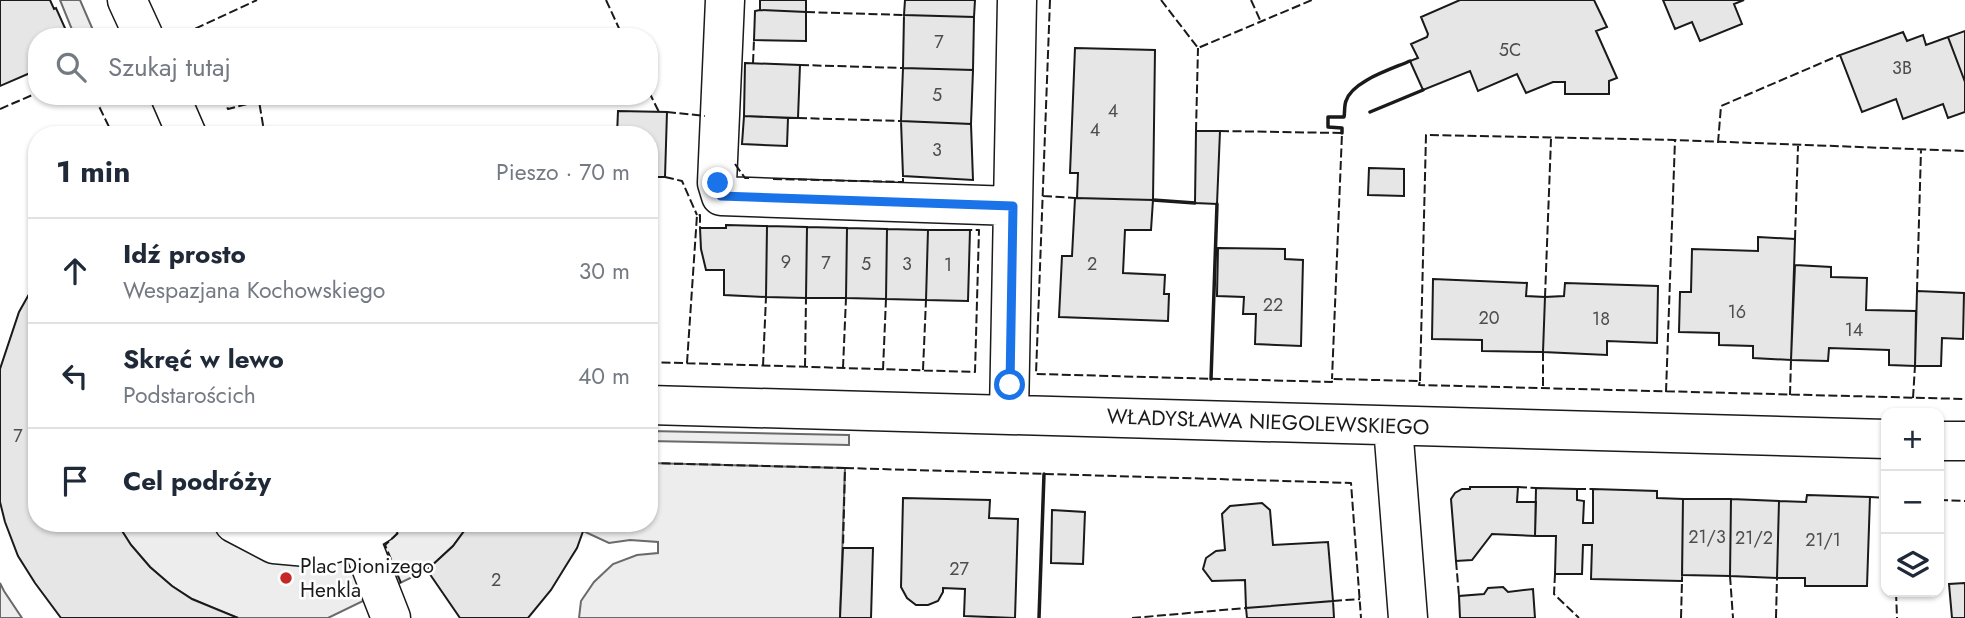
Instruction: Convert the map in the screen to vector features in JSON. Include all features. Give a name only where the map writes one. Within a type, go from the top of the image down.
[{"type":"street","points":[[127,0],[140,28]]},
{"type":"street","points":[[725,0],[718,183],[721,196],[1013,206]]},
{"type":"street","points":[[1009,414],[1017,0]]},
{"type":"street","points":[[174,105],[183,126]]},
{"type":"street","name":"WŁADYSŁAWA NIEGOLEWSKIEGO","points":[[658,405],[1881,439]]},
{"type":"street","points":[[1392,426],[1408,618]]},
{"type":"street","points":[[1944,441],[1965,442]]},
{"type":"street","points":[[251,532],[274,544],[317,548],[364,532]]},
{"type":"street","points":[[370,532],[391,618]]},
{"type":"shaded area","points":[[60,0],[80,0],[92,28],[71,28]]},
{"type":"shaded area","points":[[658,431],[849,435],[849,445],[658,441]]},
{"type":"shaded area","points":[[658,463],[845,468],[840,618],[579,618],[581,601],[594,582],[613,564],[637,555],[658,553],[658,542],[630,540],[609,543],[585,532],[658,532]]},
{"type":"shaded area","name":"Plac Dionizego Henkla","points":[[123,532],[463,532],[453,546],[427,570],[328,618],[238,618],[192,599],[172,586],[150,567]]},
{"type":"shaded area","points":[[0,583],[4,591],[22,618],[0,618]]},
{"type":"building","points":[[0,0],[50,0],[65,28],[28,28],[28,74],[0,86]]},
{"type":"building","points":[[760,0],[806,0],[806,12],[760,10]]},
{"type":"building","points":[[905,0],[975,0],[974,17],[904,15]]},
{"type":"building","points":[[1460,0],[1594,0],[1607,27],[1596,31],[1617,78],[1609,81],[1609,94],[1565,94],[1565,82],[1553,82],[1526,93],[1517,74],[1478,91],[1470,71],[1423,90],[1410,61],[1418,58],[1411,44],[1428,34],[1421,17]]},
{"type":"building","points":[[1663,0],[1744,0],[1734,4],[1742,24],[1700,41],[1692,22],[1675,29]]},
{"type":"building","points":[[755,11],[806,12],[806,41],[754,40]]},
{"type":"building","points":[[904,15],[974,17],[973,70],[903,68]]},
{"type":"building","points":[[1965,31],[1965,82],[1948,37]]},
{"type":"building","points":[[1903,32],[1907,41],[1923,35],[1926,45],[1948,37],[1965,82],[1965,112],[1948,118],[1943,104],[1903,119],[1896,99],[1862,112],[1840,55]]},
{"type":"building","points":[[1075,48],[1155,50],[1153,200],[1077,198],[1078,173],[1070,173]]},
{"type":"building","points":[[745,63],[800,65],[798,118],[744,116]]},
{"type":"building","points":[[903,68],[973,70],[971,124],[901,121]]},
{"type":"building","points":[[618,111],[667,112],[665,177],[658,177],[658,126],[617,126]]},
{"type":"building","points":[[744,116],[788,118],[787,146],[742,144]]},
{"type":"building","points":[[901,121],[971,124],[973,180],[903,176]]},
{"type":"building","points":[[1196,131],[1220,131],[1217,204],[1195,203]]},
{"type":"building","points":[[1369,168],[1404,169],[1404,196],[1368,195]]},
{"type":"building","points":[[1075,198],[1153,200],[1151,230],[1125,230],[1123,273],[1165,275],[1164,294],[1169,294],[1168,321],[1059,317],[1062,256],[1072,256]]},
{"type":"building","points":[[726,225],[767,226],[766,297],[724,295],[724,270],[706,270],[700,228],[726,228]]},
{"type":"building","points":[[767,226],[807,227],[806,298],[766,297]]},
{"type":"building","points":[[807,227],[847,228],[846,298],[806,298]]},
{"type":"building","points":[[847,228],[887,229],[886,299],[846,298]]},
{"type":"building","points":[[887,229],[928,230],[926,300],[886,299]]},
{"type":"building","points":[[928,230],[970,230],[968,301],[926,300]]},
{"type":"building","points":[[1758,237],[1795,239],[1791,360],[1753,358],[1753,346],[1719,345],[1719,333],[1679,332],[1680,292],[1691,292],[1692,249],[1758,251]]},
{"type":"building","points":[[1218,248],[1285,249],[1285,259],[1303,260],[1301,346],[1255,344],[1256,314],[1243,314],[1244,297],[1217,296]]},
{"type":"building","points":[[1795,265],[1831,267],[1831,277],[1867,278],[1866,310],[1916,311],[1915,366],[1889,365],[1889,350],[1829,348],[1828,361],[1791,360]]},
{"type":"building","points":[[1433,279],[1527,283],[1526,296],[1545,297],[1543,352],[1482,351],[1482,340],[1432,339]]},
{"type":"building","points":[[1565,283],[1658,286],[1657,343],[1607,341],[1607,355],[1543,352],[1545,297],[1564,296]]},
{"type":"building","points":[[1917,291],[1964,293],[1963,339],[1942,338],[1941,366],[1915,366]]},
{"type":"building","points":[[28,296],[28,532],[123,532],[150,567],[172,586],[192,599],[238,618],[61,618],[35,583],[18,556],[0,502],[0,369],[19,312]]},
{"type":"building","points":[[1470,487],[1518,487],[1517,502],[1536,502],[1535,536],[1492,534],[1472,560],[1456,561],[1451,499],[1455,493]]},
{"type":"building","points":[[1536,488],[1577,489],[1577,500],[1584,501],[1583,523],[1593,523],[1593,489],[1657,491],[1657,498],[1683,499],[1682,581],[1591,579],[1592,545],[1583,545],[1582,574],[1555,574],[1556,536],[1535,536]]},
{"type":"building","points":[[1807,495],[1870,497],[1867,586],[1805,586],[1805,578],[1777,578],[1779,501],[1806,502]]},
{"type":"building","points":[[903,498],[990,500],[989,518],[1018,519],[1015,618],[964,616],[965,589],[943,588],[938,601],[928,605],[916,605],[907,598],[901,587]]},
{"type":"building","points":[[1683,499],[1731,499],[1730,576],[1682,575]]},
{"type":"building","points":[[1731,499],[1779,501],[1777,578],[1730,576]]},
{"type":"building","points":[[1262,503],[1270,510],[1273,545],[1328,542],[1333,601],[1246,608],[1245,580],[1212,581],[1203,569],[1206,558],[1216,551],[1225,550],[1222,514],[1230,506]]},
{"type":"building","points":[[1052,510],[1085,512],[1083,564],[1051,563]]},
{"type":"building","points":[[463,532],[583,532],[577,548],[551,590],[528,618],[460,618],[427,570],[453,546]]},
{"type":"building","points":[[843,548],[873,548],[871,618],[840,618]]},
{"type":"building","points":[[1965,583],[1965,618],[1952,618],[1949,584]]},
{"type":"building","points":[[1503,587],[1508,592],[1533,589],[1535,618],[1460,618],[1459,596],[1484,594],[1488,588]]},
{"type":"building","points":[[1333,601],[1334,618],[1247,618],[1246,608]]},
{"type":"fence","points":[[196,28],[257,0]]},
{"type":"fence","points":[[606,0],[619,28]]},
{"type":"fence","points":[[1050,0],[1036,374],[1332,382],[1332,379],[1420,381],[1419,385],[1965,399]]},
{"type":"fence","points":[[1161,0],[1198,48],[1312,0]]},
{"type":"fence","points":[[1251,0],[1261,22]]},
{"type":"fence","points":[[806,12],[904,15]]},
{"type":"fence","points":[[753,63],[754,40]]},
{"type":"fence","points":[[1196,131],[1198,48]]},
{"type":"fence","points":[[1718,143],[1721,106],[1840,55]]},
{"type":"fence","points":[[800,65],[903,68]]},
{"type":"fence","points":[[0,109],[28,97]]},
{"type":"fence","points":[[98,105],[109,126]]},
{"type":"fence","points":[[226,105],[228,109],[244,105]]},
{"type":"fence","points":[[260,105],[263,126]]},
{"type":"fence","points":[[656,105],[659,112]]},
{"type":"fence","points":[[667,112],[705,116]]},
{"type":"fence","points":[[798,118],[901,121]]},
{"type":"fence","points":[[1220,131],[1342,133],[1332,379]]},
{"type":"fence","points":[[1420,381],[1426,135],[1675,140],[1965,151]]},
{"type":"fence","points":[[1545,297],[1551,139]]},
{"type":"fence","points":[[1666,392],[1675,140]]},
{"type":"fence","points":[[1795,239],[1798,146]]},
{"type":"fence","points":[[1917,291],[1921,150]]},
{"type":"fence","points":[[735,164],[745,178],[749,178]]},
{"type":"fence","points":[[773,179],[903,182],[903,176]]},
{"type":"fence","points":[[665,177],[682,181],[697,215]]},
{"type":"fence","points":[[1043,196],[1075,198]]},
{"type":"fence","points":[[687,363],[697,215],[700,215],[700,228]]},
{"type":"fence","points":[[658,362],[975,372],[979,230],[970,230]]},
{"type":"fence","points":[[763,366],[766,297]]},
{"type":"fence","points":[[805,367],[806,298]]},
{"type":"fence","points":[[843,368],[846,298]]},
{"type":"fence","points":[[883,370],[886,299]]},
{"type":"fence","points":[[923,370],[926,300]]},
{"type":"fence","points":[[1543,352],[1543,389]]},
{"type":"fence","points":[[1790,395],[1791,360]]},
{"type":"fence","points":[[1913,398],[1915,366]]},
{"type":"fence","points":[[658,463],[845,468],[843,548]]},
{"type":"fence","points":[[845,468],[1351,483],[1361,618]]},
{"type":"fence","points":[[1518,487],[1536,488]]},
{"type":"fence","points":[[1577,489],[1593,489]]},
{"type":"fence","points":[[1870,497],[1881,498]]},
{"type":"fence","points":[[1944,500],[1965,501]]},
{"type":"fence","points":[[399,532],[385,545],[401,583]]},
{"type":"fence","points":[[1456,561],[1459,596]]},
{"type":"fence","points":[[1555,574],[1554,594],[1579,618]]},
{"type":"fence","points":[[1730,576],[1733,618]]},
{"type":"fence","points":[[1776,618],[1777,578]]},
{"type":"fence","points":[[1681,618],[1682,581]]},
{"type":"fence","points":[[1896,597],[1897,618]]},
{"type":"fence","points":[[1333,601],[1360,599]]},
{"type":"fence","points":[[1132,618],[1246,608]]},
{"type":"wall","points":[[1342,133],[1342,128],[1328,127],[1328,117],[1344,117],[1345,103],[1356,87],[1373,76],[1410,61]]},
{"type":"wall","points":[[1370,112],[1423,90]]},
{"type":"wall","points":[[1153,200],[1195,203]]},
{"type":"wall","points":[[1211,379],[1217,204]]},
{"type":"wall","points":[[1039,618],[1044,474]]},
{"type":"place","name":"Plac Dionizego Henkla","points":[[286,578]]},
{"type":"route","points":[[718,183],[721,196],[1013,206],[1010,385]]}]
